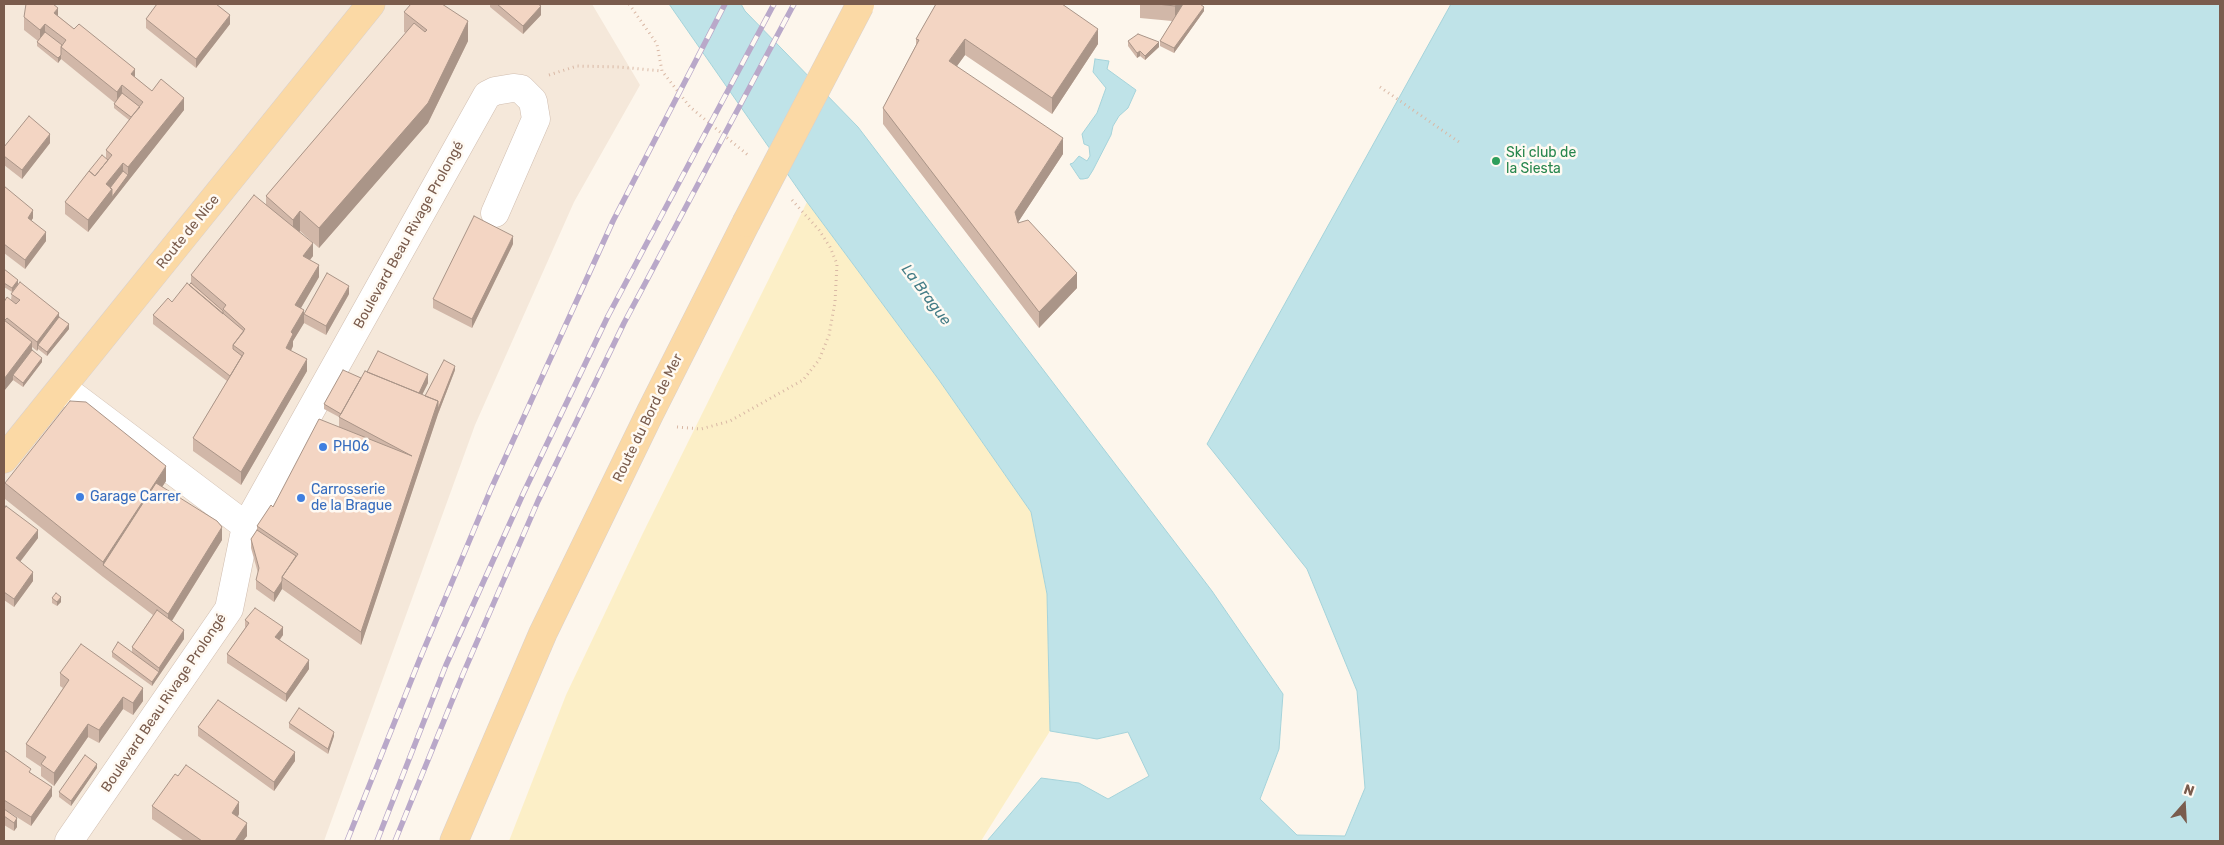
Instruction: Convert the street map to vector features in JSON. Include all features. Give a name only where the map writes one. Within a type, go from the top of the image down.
[{"type":"main road","name":"Route de Nice","points":[[4,459],[371,4]]},
{"type":"main road","name":"Route du Bord de Mer","points":[[454,841],[543,633],[650,413],[746,223],[861,5]]},
{"type":"street","name":"Boulevard Beau Rivage Prolongé","points":[[69,841],[229,608],[246,526],[487,95],[505,88],[521,89]]},
{"type":"street","points":[[495,213],[536,119],[532,101],[521,89]]},
{"type":"street","points":[[63,388],[246,526]]},
{"type":"path","points":[[629,4],[656,44],[662,71],[690,107],[756,163]]},
{"type":"path","points":[[521,89],[545,77],[577,66],[619,66],[662,71]]},
{"type":"path","points":[[1380,87],[1459,142]]},
{"type":"path","points":[[650,413],[672,426],[701,428],[730,421],[803,380],[819,360],[829,335],[835,302],[837,264],[830,247],[819,230],[789,197]]},
{"type":"shaded area","points":[[4,4],[592,4],[640,85],[574,202],[475,425],[324,841],[4,841]]},
{"type":"sand","points":[[807,202],[939,380],[1031,512],[1047,594],[1050,731],[981,841],[509,841],[566,695],[643,533]]},
{"type":"water","name":"La Brague","points":[[669,4],[741,4],[745,11],[858,127],[1212,591],[1283,694],[1279,749],[1260,799],[1297,835],[1345,836],[1365,788],[1357,691],[1307,569],[1207,444],[1451,4],[2220,4],[2220,841],[987,841],[1041,778],[1079,783],[1108,799],[1149,776],[1128,732],[1097,739],[1050,731],[1047,594],[1031,512],[939,380],[807,202]]},
{"type":"water","points":[[1095,59],[1109,61],[1107,69],[1136,90],[1128,108],[1119,116],[1113,126],[1111,135],[1088,178],[1080,179],[1070,164],[1079,156],[1087,161],[1090,156],[1089,146],[1084,144],[1082,134],[1097,113],[1106,88],[1093,72]]},
{"type":"building","points":[[26,4],[53,4],[58,8],[54,13],[74,29],[79,24],[135,69],[131,74],[152,91],[161,79],[184,98],[128,167],[123,163],[106,184],[112,189],[88,220],[65,202],[89,171],[95,176],[112,155],[106,150],[143,102],[122,85],[117,92],[61,47],[66,40],[45,24],[40,30],[24,17]]},
{"type":"building","points":[[157,4],[216,4],[230,15],[196,59],[146,19]]},
{"type":"building","points":[[411,4],[442,4],[468,21],[428,103],[319,228],[300,211],[293,220],[266,196],[414,23],[425,32],[427,30],[404,12]]},
{"type":"building","points":[[497,4],[538,4],[541,6],[523,26]]},
{"type":"building","points":[[936,4],[1062,4],[1098,29],[1052,98],[965,39],[949,61],[1063,138],[1015,212],[1018,223],[1028,220],[1077,273],[1039,312],[883,108],[919,40],[916,39]]},
{"type":"building","points":[[1157,4],[1176,4],[1175,6]]},
{"type":"building","points":[[1183,4],[1200,4],[1204,7],[1174,48],[1160,41]]},
{"type":"building","points":[[45,32],[62,45],[61,55],[58,58],[37,42]]},
{"type":"building","points":[[1138,34],[1159,42],[1145,56],[1140,51],[1137,53],[1128,41]]},
{"type":"building","points":[[122,93],[140,107],[131,117],[114,104]]},
{"type":"building","points":[[29,116],[50,134],[22,170],[4,156],[4,147]]},
{"type":"building","points":[[102,155],[108,160],[95,176],[89,171]]},
{"type":"building","points":[[123,171],[128,175],[112,197],[112,189],[110,188]]},
{"type":"building","points":[[4,186],[33,210],[28,218],[46,232],[25,260],[4,244]]},
{"type":"building","points":[[254,195],[313,243],[303,256],[319,265],[295,305],[304,310],[291,332],[293,334],[286,348],[307,359],[241,472],[193,438],[244,353],[233,345],[245,329],[223,309],[226,305],[191,275]]},
{"type":"building","points":[[474,216],[513,236],[472,319],[433,299]]},
{"type":"building","points":[[4,269],[18,280],[12,288],[4,283]]},
{"type":"building","points":[[327,273],[349,286],[326,326],[304,314]]},
{"type":"building","points":[[20,282],[59,313],[37,342],[7,318],[4,319],[4,302],[7,297],[16,304],[20,300],[11,294]]},
{"type":"building","points":[[187,283],[244,331],[233,345],[233,349],[242,356],[230,376],[153,315],[168,298],[172,302]]},
{"type":"building","points":[[191,283],[223,311],[223,314],[189,285]]},
{"type":"building","points":[[59,317],[69,324],[47,352],[38,345]]},
{"type":"building","points":[[4,320],[32,342],[4,379]]},
{"type":"building","points":[[32,350],[42,358],[23,383],[13,375]]},
{"type":"building","points":[[378,351],[428,374],[419,393],[367,372]]},
{"type":"building","points":[[444,360],[455,366],[438,409],[438,401],[425,396]]},
{"type":"building","points":[[343,370],[361,378],[341,414],[324,404]]},
{"type":"building","points":[[365,371],[438,401],[361,632],[282,577],[298,554],[257,526],[271,505],[273,507],[319,419],[412,456],[339,417]]},
{"type":"building","name":"Garage Carrer","points":[[70,401],[86,402],[166,466],[103,562],[5,483]]},
{"type":"building","points":[[156,483],[217,521],[222,527],[168,614],[103,565]]},
{"type":"building","points":[[6,506],[38,530],[16,558],[33,572],[14,599],[4,592],[4,509]]},
{"type":"building","points":[[257,530],[296,556],[274,593],[256,580],[259,568],[251,539]]},
{"type":"building","points":[[56,593],[61,597],[57,602],[52,598]]},
{"type":"building","points":[[255,608],[283,627],[275,637],[309,660],[286,694],[227,654],[249,623],[245,620]]},
{"type":"building","points":[[157,610],[184,630],[159,668],[132,647]]},
{"type":"building","points":[[118,642],[159,672],[152,682],[112,652]]},
{"type":"building","points":[[81,644],[143,688],[133,703],[123,697],[99,730],[88,724],[54,773],[41,764],[46,757],[26,744],[69,680],[60,673]]},
{"type":"building","points":[[218,700],[295,752],[274,782],[198,727]]},
{"type":"building","points":[[299,708],[334,732],[328,749],[289,723]]},
{"type":"building","points":[[4,750],[31,769],[29,772],[52,787],[31,817],[4,800]]},
{"type":"building","points":[[85,755],[97,764],[71,801],[59,792]]},
{"type":"building","points":[[186,765],[239,802],[232,813],[247,823],[235,841],[202,841],[152,806],[175,774],[178,776]]},
{"type":"building","points":[[4,809],[17,818],[14,823],[4,816]]},
{"type":"railway","points":[[347,841],[419,661],[491,489],[613,221],[725,4]]},
{"type":"railway","points":[[377,841],[446,665],[523,494],[608,316],[774,4]]},
{"type":"railway","points":[[395,841],[463,674],[538,501],[624,323],[794,4]]},
{"type":"place","name":"Ski club de la Siesta","points":[[1496,161]]},
{"type":"place","name":"PH06","points":[[323,447]]},
{"type":"place","name":"Garage Carrer","points":[[80,497]]},
{"type":"place","name":"Carrosserie de la Brague","points":[[301,498]]}]
